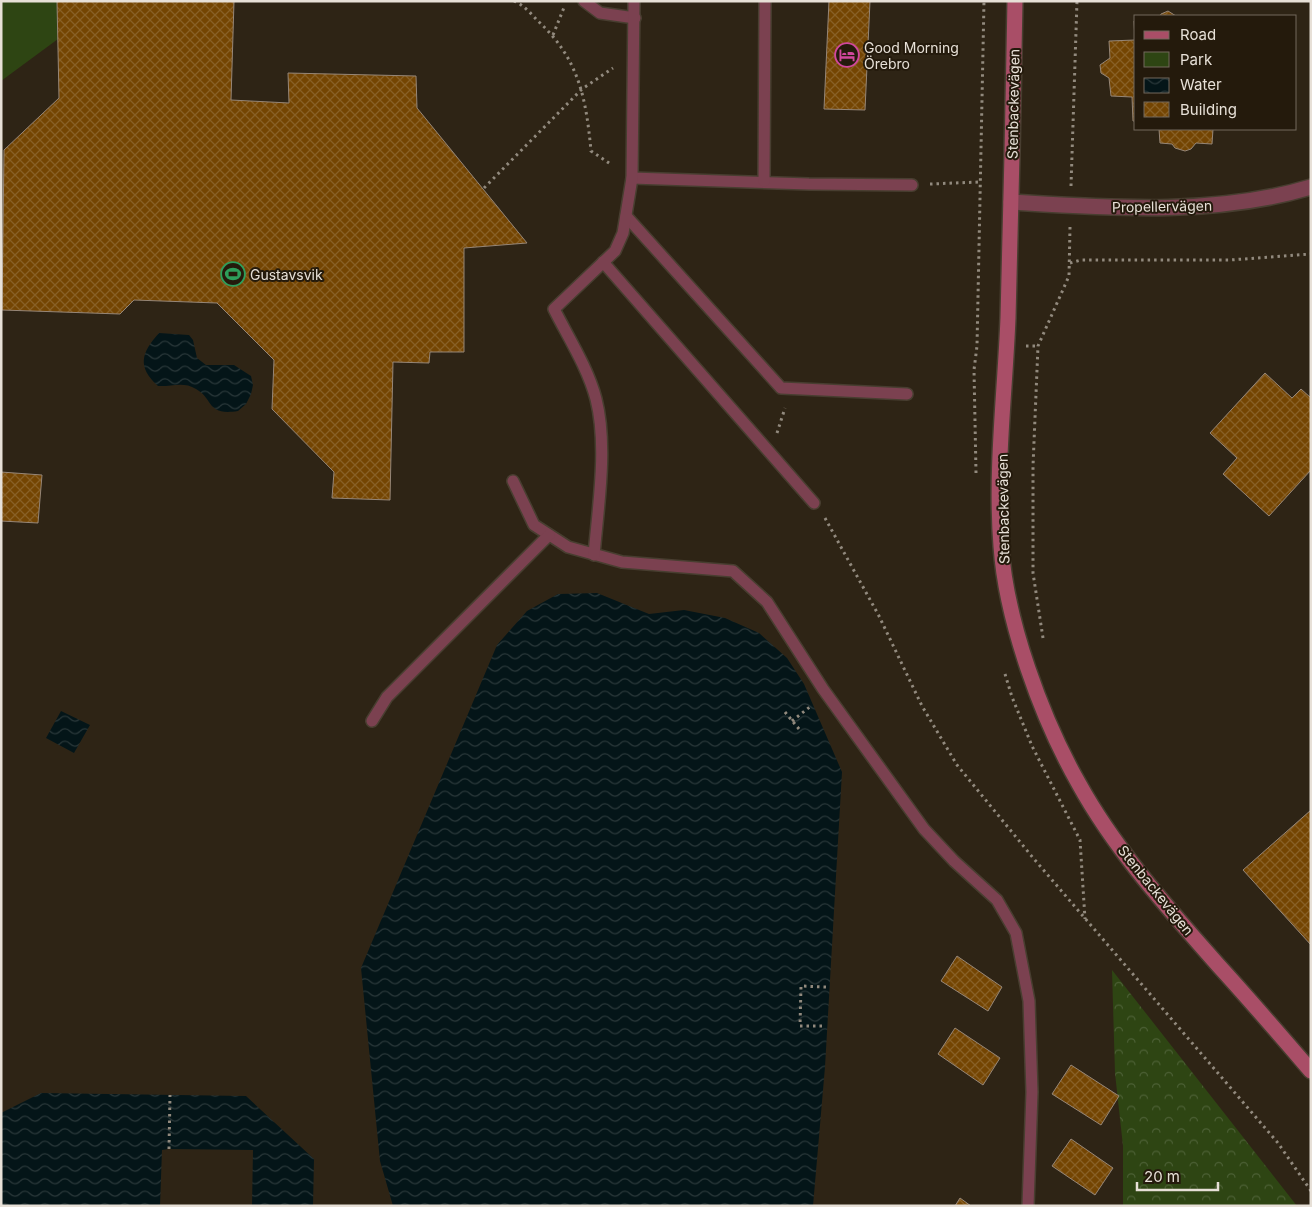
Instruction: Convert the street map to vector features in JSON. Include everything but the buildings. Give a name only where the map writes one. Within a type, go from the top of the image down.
[{"type":"street","name":"Stenbackevägen","points":[[1015,1],[1011,202],[1000,488],[1001,546],[1007,593],[1020,642],[1059,742],[1079,784],[1106,827],[1174,915],[1311,1071]]},
{"type":"street","name":"Propellervägen","points":[[1011,202],[1140,208],[1226,204],[1290,194],[1311,187]]},
{"type":"lane","points":[[584,1],[600,13],[635,18]]},
{"type":"lane","points":[[594,556],[600,442],[596,399],[554,309],[614,251],[623,233],[632,178],[634,1]]},
{"type":"lane","points":[[764,181],[765,1]]},
{"type":"lane","points":[[632,178],[912,185]]},
{"type":"lane","points":[[626,216],[780,388],[907,394]]},
{"type":"lane","points":[[603,262],[814,503]]},
{"type":"lane","points":[[513,481],[534,525],[568,548],[622,562],[733,571],[767,602],[823,689],[924,829],[954,861],[997,900],[1016,933],[1030,1001],[1032,1092],[1028,1206]]},
{"type":"lane","points":[[372,721],[387,697],[549,535]]},
{"type":"path","points":[[514,1],[520,4],[553,35],[578,78],[587,109],[591,151],[632,178]]},
{"type":"path","points":[[553,35],[566,1]]},
{"type":"path","points":[[1044,642],[1033,573],[1033,466],[1038,346],[1058,306],[1069,276],[1077,1]]},
{"type":"path","points":[[484,188],[582,90],[634,53]]},
{"type":"path","points":[[912,185],[979,182]]},
{"type":"path","points":[[1070,263],[1081,260],[1230,260],[1311,254]]},
{"type":"path","points":[[770,454],[792,388]]},
{"type":"path","points":[[814,503],[831,527],[879,616],[922,706],[957,764],[1034,859],[1278,1143],[1311,1191]]},
{"type":"path","points":[[792,721],[814,703]]},
{"type":"path","points":[[785,712],[799,729]]},
{"type":"path","points":[[822,1026],[800,1026],[801,986],[826,987]]},
{"type":"path","points":[[169,1149],[170,1095]]},
{"type":"green space","points":[[1,1],[57,1],[58,39],[1,81]]},
{"type":"green space","points":[[1112,970],[1297,1206],[1123,1206],[1123,1146],[1115,1073]]},
{"type":"water","points":[[159,333],[189,335],[193,340],[197,358],[206,365],[234,365],[251,376],[253,385],[246,404],[238,411],[220,411],[215,409],[206,397],[196,389],[186,385],[158,386],[147,373],[144,360],[148,347]]},
{"type":"water","points":[[597,593],[649,614],[684,610],[725,618],[759,633],[787,658],[804,684],[842,772],[825,1067],[813,1206],[393,1206],[380,1161],[361,968],[497,645],[527,611],[558,594]]},
{"type":"water","points":[[61,711],[90,725],[74,753],[46,738]]},
{"type":"water","points":[[41,1093],[246,1096],[314,1159],[313,1206],[252,1206],[253,1150],[169,1149],[162,1150],[160,1206],[1,1206],[1,1113]]},
{"type":"place","name":"Good Morning Örebro","points":[[847,55]]},
{"type":"place","name":"Gustavsvik","points":[[233,274]]}]
